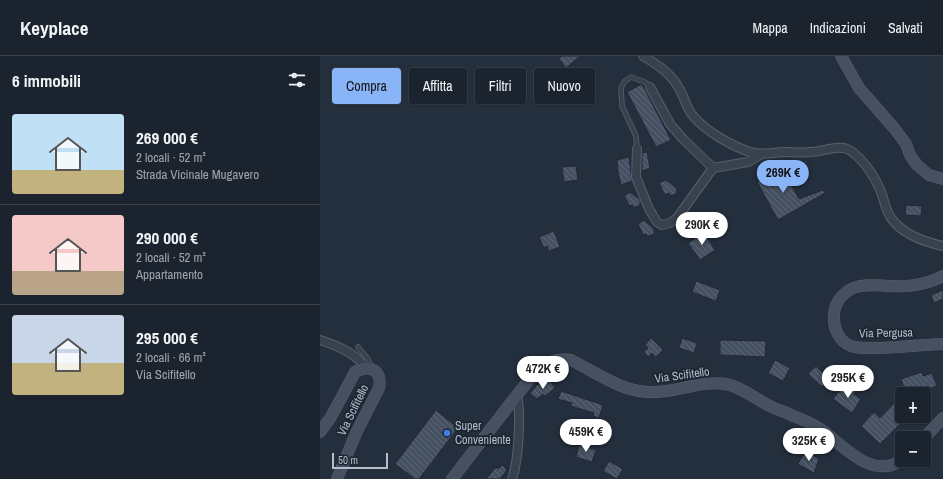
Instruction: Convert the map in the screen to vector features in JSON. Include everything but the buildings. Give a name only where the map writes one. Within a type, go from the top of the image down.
[{"type":"main road","points":[[841,56],[859,88],[894,128],[906,144],[910,155],[917,165],[929,175],[943,179]]},
{"type":"main road","name":"Via Pergusa","points":[[943,276],[922,284],[909,286],[861,285],[852,288],[844,293],[838,301],[834,309],[833,320],[834,328],[839,337],[844,342],[852,346],[863,348],[887,348],[943,344]]},
{"type":"main road","name":"Via Scifitello","points":[[452,479],[538,368],[549,362],[564,359],[571,360],[613,383],[633,390],[657,392],[712,383],[728,384],[745,391],[766,405],[819,428],[862,465],[871,470],[887,471],[895,466]]},
{"type":"main road","name":"Via Scifitello","points":[[320,432],[331,417],[355,372],[369,369],[377,373],[380,382],[379,388],[357,432],[337,479]]},
{"type":"main road","points":[[931,431],[943,418]]},
{"type":"street","points":[[643,56],[671,76],[681,91],[690,112],[699,122],[725,140],[760,155]]},
{"type":"street","points":[[650,87],[670,124],[712,168]]},
{"type":"street","points":[[636,149],[636,177],[657,222],[662,225],[670,223],[676,218],[712,168],[748,162],[760,155],[785,152],[809,153],[842,148],[850,150],[871,174],[880,189],[888,213],[897,225],[919,239],[943,246]]},
{"type":"street","points":[[320,340],[337,346],[351,354],[369,369]]},
{"type":"street","points":[[512,479],[516,459],[520,416],[520,405],[517,394]]},
{"type":"lane","points":[[636,149],[636,136],[622,106],[620,88],[625,81],[631,77],[645,82],[650,87]]},
{"type":"lane","points":[[358,347],[368,359],[369,369]]},
{"type":"place","name":"Super Conveniente","points":[[447,433]]}]
